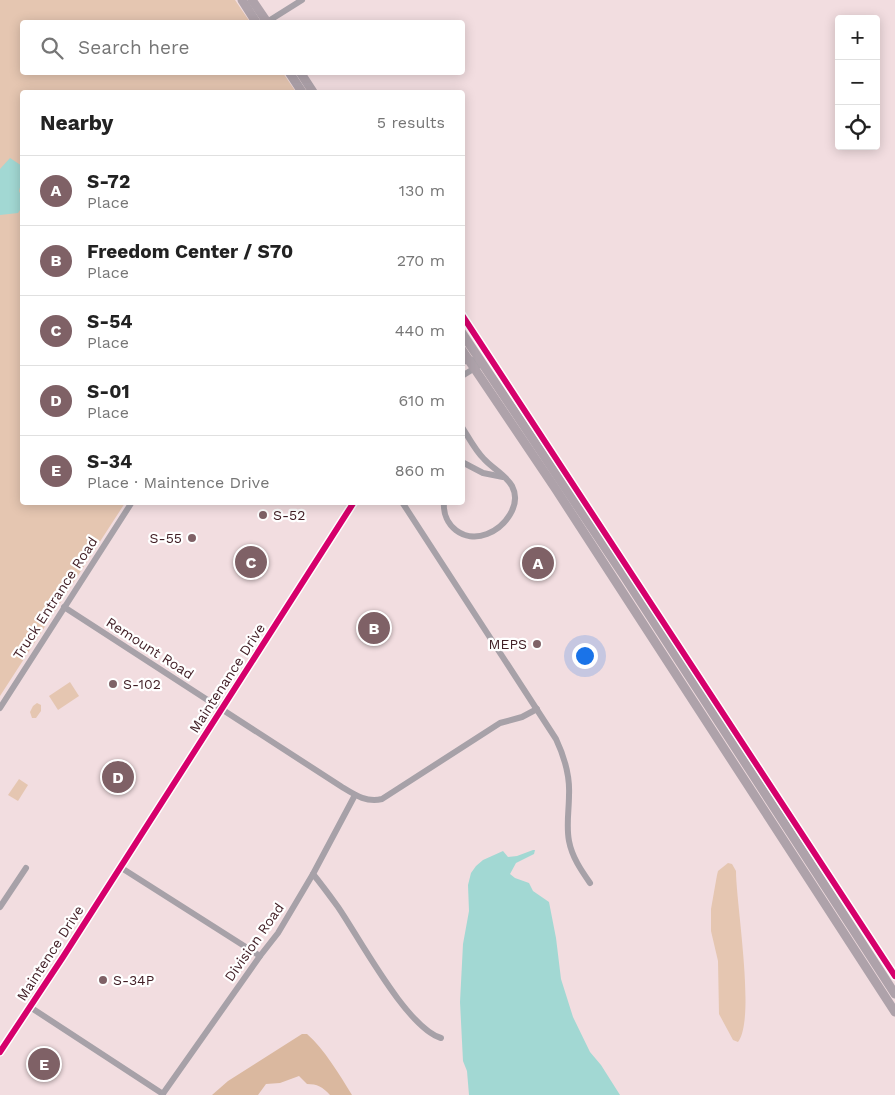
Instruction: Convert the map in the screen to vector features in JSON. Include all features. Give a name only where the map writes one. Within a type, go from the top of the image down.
[{"type":"main road","points":[[242,0],[255,20]]},
{"type":"main road","points":[[252,0],[266,20]]},
{"type":"main road","points":[[291,75],[301,90]]},
{"type":"main road","points":[[302,75],[312,90]]},
{"type":"main road","points":[[465,339],[478,366],[555,488],[895,1012]]},
{"type":"main road","points":[[465,361],[478,366],[624,576],[895,994]]},
{"type":"street","points":[[270,20],[302,0]]},
{"type":"street","points":[[465,374],[478,366]]},
{"type":"street","points":[[444,505],[445,518],[455,531],[470,536],[486,535],[502,524],[512,512],[515,499],[512,485],[479,453],[465,432]]},
{"type":"street","points":[[465,464],[484,473],[504,477]]},
{"type":"street","name":"Truck Entrance Road","points":[[0,708],[130,505]]},
{"type":"street","name":"Maintenance Drive","points":[[120,867],[352,505]]},
{"type":"street","points":[[404,505],[537,709],[560,748],[569,785],[567,825],[569,842],[574,858],[590,883]]},
{"type":"street","name":"Remount Road","points":[[64,607],[355,795]]},
{"type":"street","points":[[355,795],[374,801],[382,798],[500,723],[522,717],[537,709]]},
{"type":"street","name":"Division Road","points":[[163,1094],[278,932],[313,874],[355,795]]},
{"type":"street","points":[[120,867],[260,956]]},
{"type":"street","name":"Maintence Drive","points":[[0,1052],[120,867]]},
{"type":"street","points":[[0,907],[26,868]]},
{"type":"street","points":[[313,874],[338,906],[399,1000],[425,1030],[433,1036],[442,1038]]},
{"type":"street","points":[[30,1008],[163,1094]]},
{"type":"shaded area","points":[[0,0],[235,0],[249,20],[20,20],[20,75],[284,75],[295,90],[20,90],[20,505],[124,505],[0,696]]},
{"type":"shaded area","points":[[70,682],[79,696],[58,710],[49,696]]},
{"type":"shaded area","points":[[37,703],[41,705],[41,711],[36,718],[32,718],[30,712]]},
{"type":"shaded area","points":[[19,779],[28,785],[18,801],[8,795]]},
{"type":"shaded area","points":[[728,863],[732,864],[736,871],[744,960],[745,1010],[743,1029],[738,1042],[733,1040],[719,1014],[718,961],[711,931],[711,909],[718,871]]},
{"type":"shaded area","points":[[302,1034],[307,1034],[320,1047],[352,1095],[330,1095],[320,1086],[307,1084],[299,1076],[280,1083],[266,1084],[258,1095],[212,1095],[228,1081]]},
{"type":"water","points":[[10,158],[20,165],[20,210],[18,213],[0,215],[0,169]]},
{"type":"water","points":[[535,850],[534,854],[516,863],[510,874],[529,883],[533,891],[549,902],[561,979],[573,1017],[590,1052],[601,1065],[620,1095],[469,1095],[467,1071],[463,1061],[460,1002],[463,944],[469,911],[468,885],[471,873],[483,860],[503,851],[508,857]]},
{"type":"cycle path","points":[[465,320],[895,976]]},
{"type":"cycle path","points":[[0,1052],[63,957],[352,505]]},
{"type":"place","name":"S-52","points":[[263,515]]},
{"type":"place","name":"S-55","points":[[192,538]]},
{"type":"place","name":"S-54","points":[[251,562]]},
{"type":"place","name":"S-72","points":[[538,563]]},
{"type":"place","name":"Freedom Center / S70","points":[[374,628]]},
{"type":"place","name":"MEPS","points":[[537,644]]},
{"type":"place","name":"S-102","points":[[113,684]]},
{"type":"place","name":"S-01","points":[[118,777]]},
{"type":"place","name":"S-34P","points":[[103,980]]},
{"type":"place","name":"S-34","points":[[44,1064]]}]
